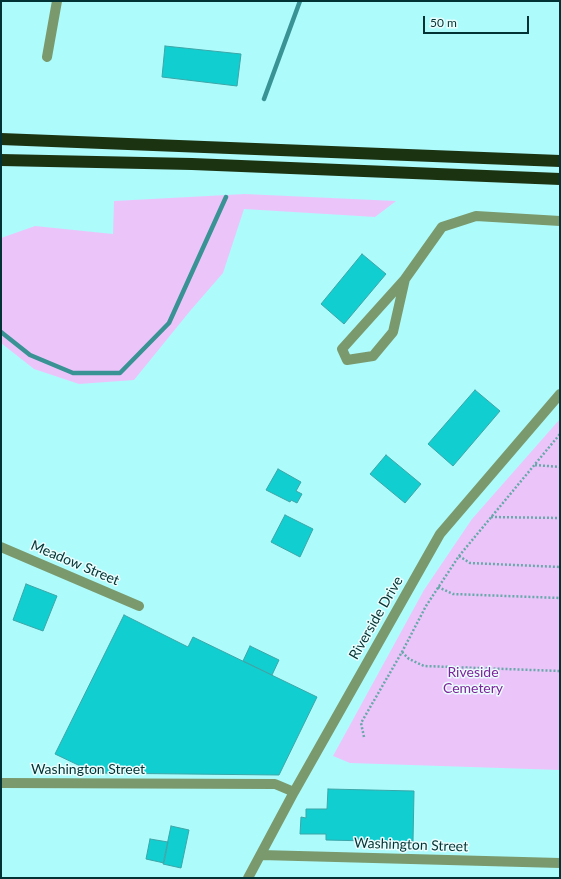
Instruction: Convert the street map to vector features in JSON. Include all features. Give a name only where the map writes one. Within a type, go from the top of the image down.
[{"type":"highway","points":[[1,139],[560,161]]},
{"type":"highway","points":[[1,160],[192,164],[560,179]]},
{"type":"street","points":[[47,57],[57,1]]},
{"type":"street","points":[[405,279],[393,332],[373,356],[347,360],[342,348],[405,279],[442,227],[476,216],[560,221]]},
{"type":"street","name":"Riverside Drive","points":[[248,878],[294,792],[440,534],[560,394]]},
{"type":"street","name":"Meadow Street","points":[[1,547],[138,606]]},
{"type":"street","name":"Washington Street","points":[[1,783],[275,784],[294,792]]},
{"type":"street","name":"Washington Street","points":[[261,855],[560,863]]},
{"type":"path","points":[[364,737],[361,723],[438,587],[459,556],[560,434]]},
{"type":"path","points":[[535,465],[560,467]]},
{"type":"path","points":[[491,517],[560,518]]},
{"type":"path","points":[[459,556],[470,563],[560,567]]},
{"type":"path","points":[[438,587],[453,594],[560,598]]},
{"type":"path","points":[[402,652],[409,659],[424,666],[560,671]]},
{"type":"green space","points":[[245,194],[396,201],[375,217],[244,209],[223,273],[134,380],[79,384],[34,369],[1,343],[1,238],[35,226],[113,234],[114,201]]},
{"type":"green space","name":"Riveside Cemetery","points":[[560,419],[560,770],[350,763],[333,756],[424,590],[472,519]]},
{"type":"building","points":[[165,46],[241,54],[237,86],[162,77]]},
{"type":"building","points":[[362,254],[386,274],[344,324],[321,304]]},
{"type":"building","points":[[475,390],[500,411],[453,466],[428,444]]},
{"type":"building","points":[[386,455],[421,484],[405,503],[370,474]]},
{"type":"building","points":[[278,469],[301,482],[296,491],[302,494],[297,503],[291,500],[290,502],[266,490]]},
{"type":"building","points":[[285,515],[313,529],[300,557],[271,542]]},
{"type":"building","points":[[26,584],[57,596],[43,631],[13,620]]},
{"type":"building","points":[[124,615],[188,647],[193,637],[317,697],[279,775],[95,773],[55,754]]},
{"type":"building","points":[[250,646],[279,660],[272,675],[243,661]]},
{"type":"building","points":[[328,789],[414,791],[413,842],[326,840],[326,834],[300,834],[301,817],[306,818],[306,809],[327,809]]},
{"type":"building","points":[[171,826],[189,830],[181,868],[163,864]]},
{"type":"building","points":[[150,839],[168,842],[164,863],[146,859]]},
{"type":"waterway","points":[[264,99],[300,1]]},
{"type":"waterway","points":[[1,332],[30,355],[73,373],[120,373],[169,323],[226,197]]}]
